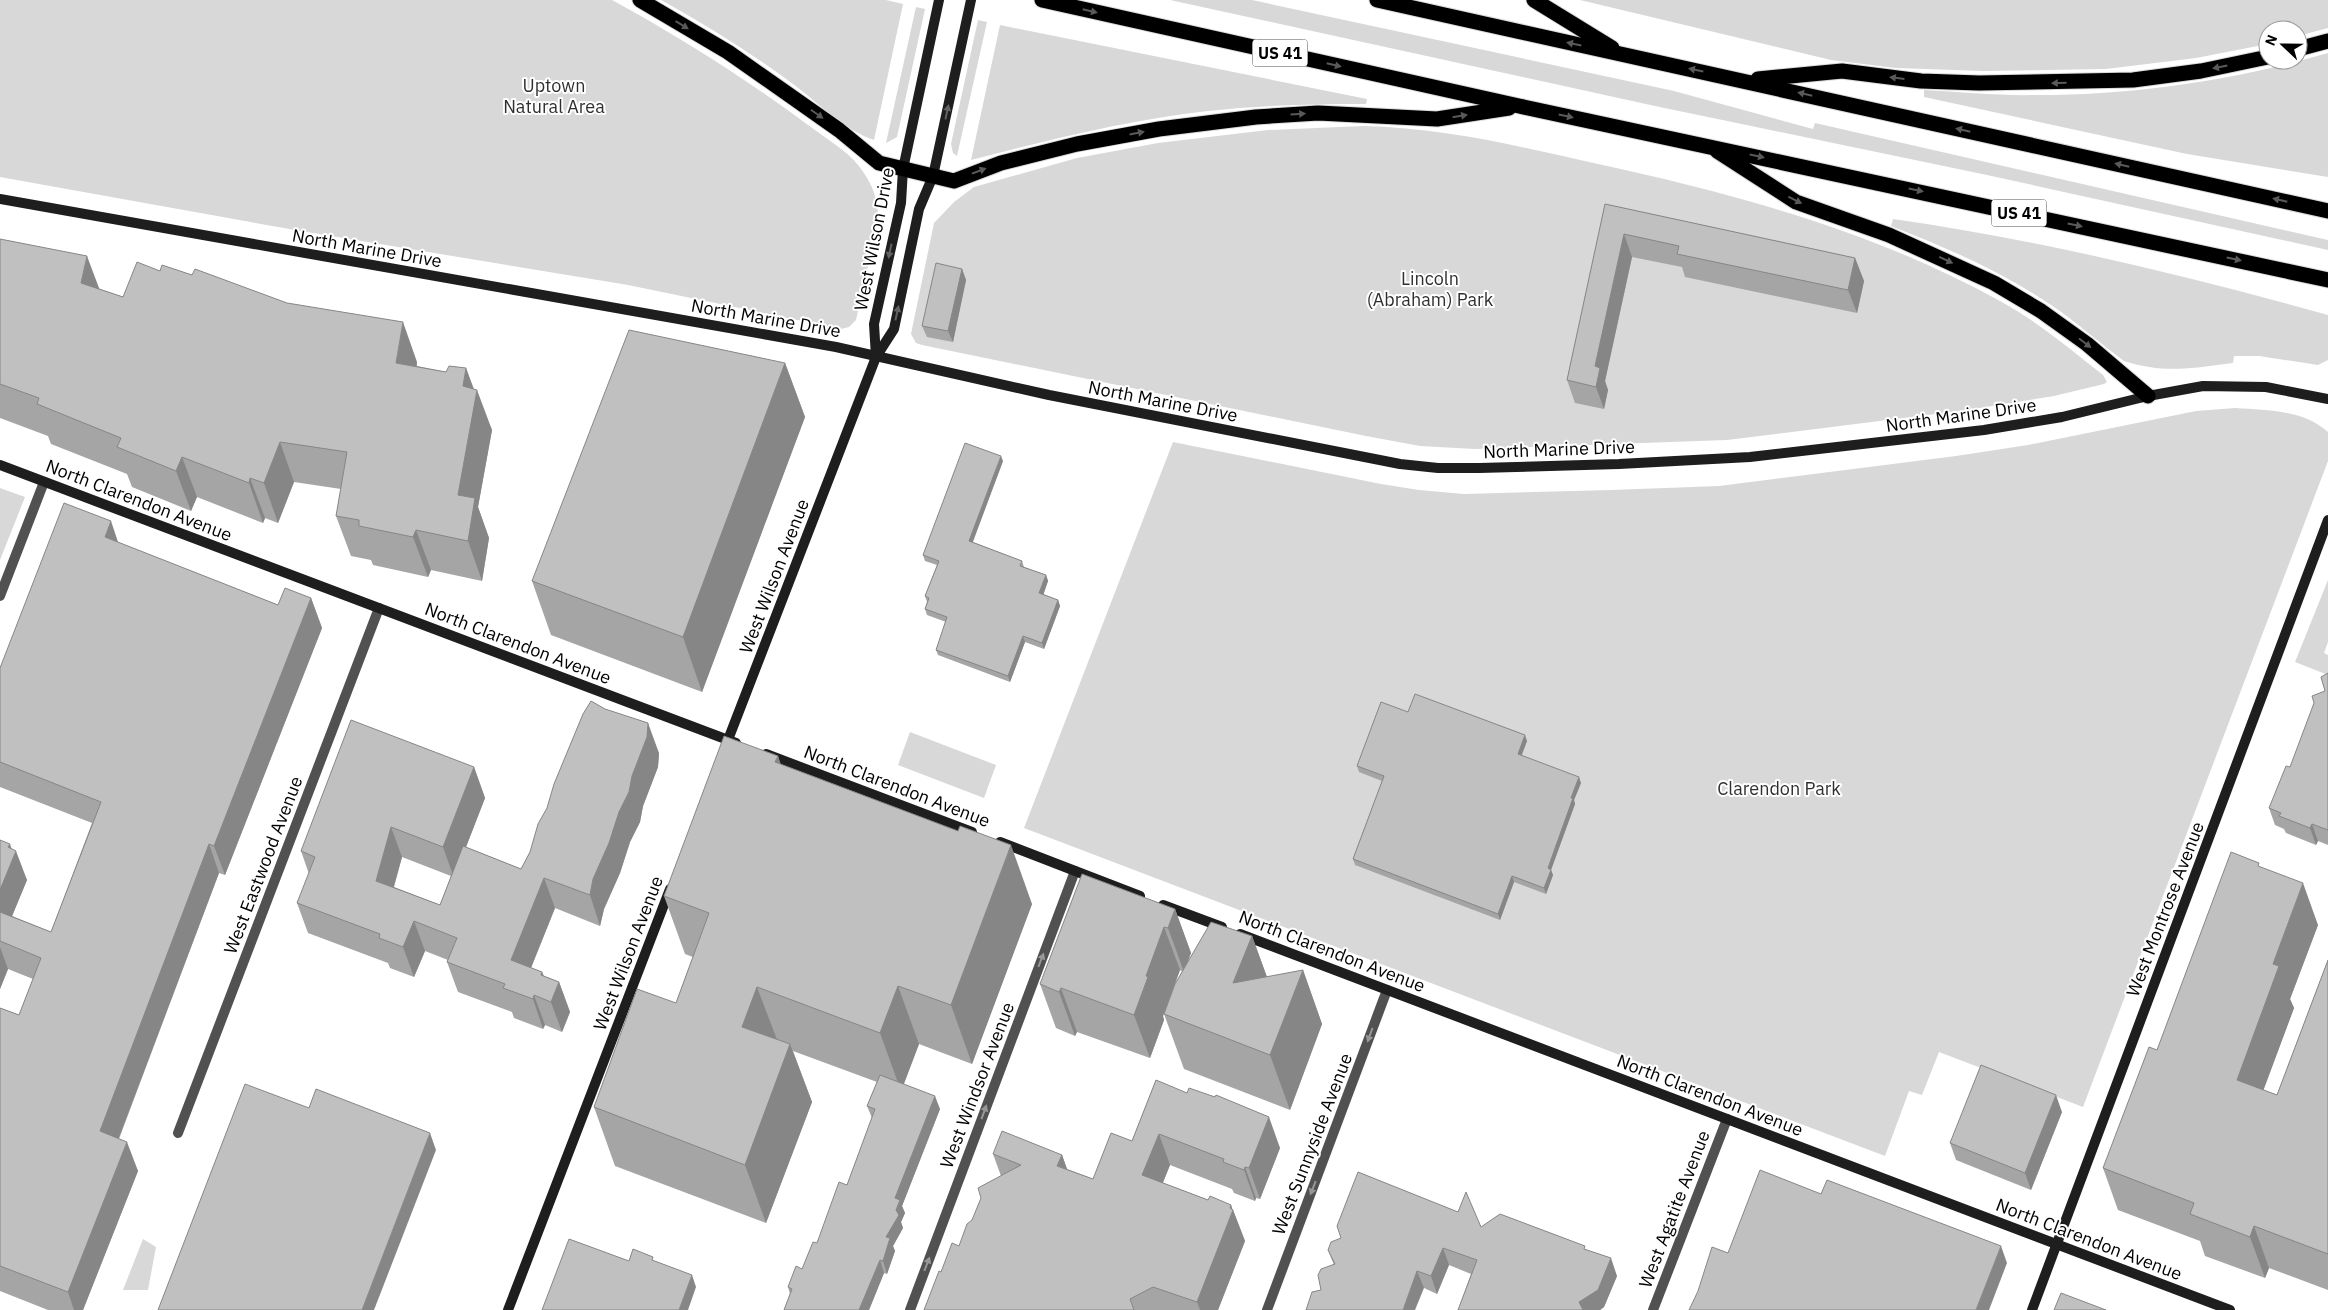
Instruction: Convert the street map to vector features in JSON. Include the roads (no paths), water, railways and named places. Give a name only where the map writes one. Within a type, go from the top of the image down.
[{"type":"highway","points":[[640,0],[728,52],[839,130],[879,162],[954,181],[1001,163],[1077,144],[1160,128],[1256,117],[1318,113],[1437,119],[1519,106]]},
{"type":"highway","name":"US 41","points":[[1042,0],[1519,106],[2328,280]]},
{"type":"highway","points":[[1377,0],[2328,211]]},
{"type":"highway","points":[[1534,0],[1621,54]]},
{"type":"highway","points":[[2308,46],[2328,41]]},
{"type":"highway","points":[[1744,81],[1842,71],[1921,81],[1979,83],[2133,80],[2201,71],[2258,59]]},
{"type":"highway","points":[[1710,146],[1796,202],[1889,234],[1994,283],[2079,338],[2148,396]]},
{"type":"street","name":"West Wilson Drive","points":[[876,356],[874,324],[901,203],[904,169],[939,0]]},
{"type":"street","name":"West Wilson Drive","points":[[876,356],[894,329],[919,209],[933,176],[970,0]]},
{"type":"street","name":"North Marine Drive","points":[[0,200],[826,345],[1058,397],[1390,462],[1438,468],[1619,464],[1750,456],[1984,430],[2062,417],[2148,396],[2203,386],[2266,387],[2328,399]]},
{"type":"street","name":"West Wilson Avenue","points":[[723,754],[876,356]]},
{"type":"street","name":"North Clarendon Avenue","points":[[0,465],[754,749],[2230,1310]]},
{"type":"street","points":[[0,596],[44,482]]},
{"type":"street","name":"West Montrose Avenue","points":[[2032,1310],[2328,520]]},
{"type":"street","name":"West Eastwood Avenue","points":[[178,1133],[379,608]]},
{"type":"street","name":"West Windsor Avenue","points":[[910,1310],[1075,871]]},
{"type":"street","name":"West Wilson Avenue","points":[[508,1310],[676,876]]},
{"type":"street","name":"West Sunnyside Avenue","points":[[1267,1310],[1387,990]]},
{"type":"street","name":"West Agatite Avenue","points":[[1653,1310],[1727,1119]]},
{"type":"park label","name":"Uptown Natural Area","points":[[554,95]]},
{"type":"park label","name":"Lincoln (Abraham) Park","points":[[1430,288]]},
{"type":"park label","name":"Clarendon Park","points":[[1779,788]]}]
